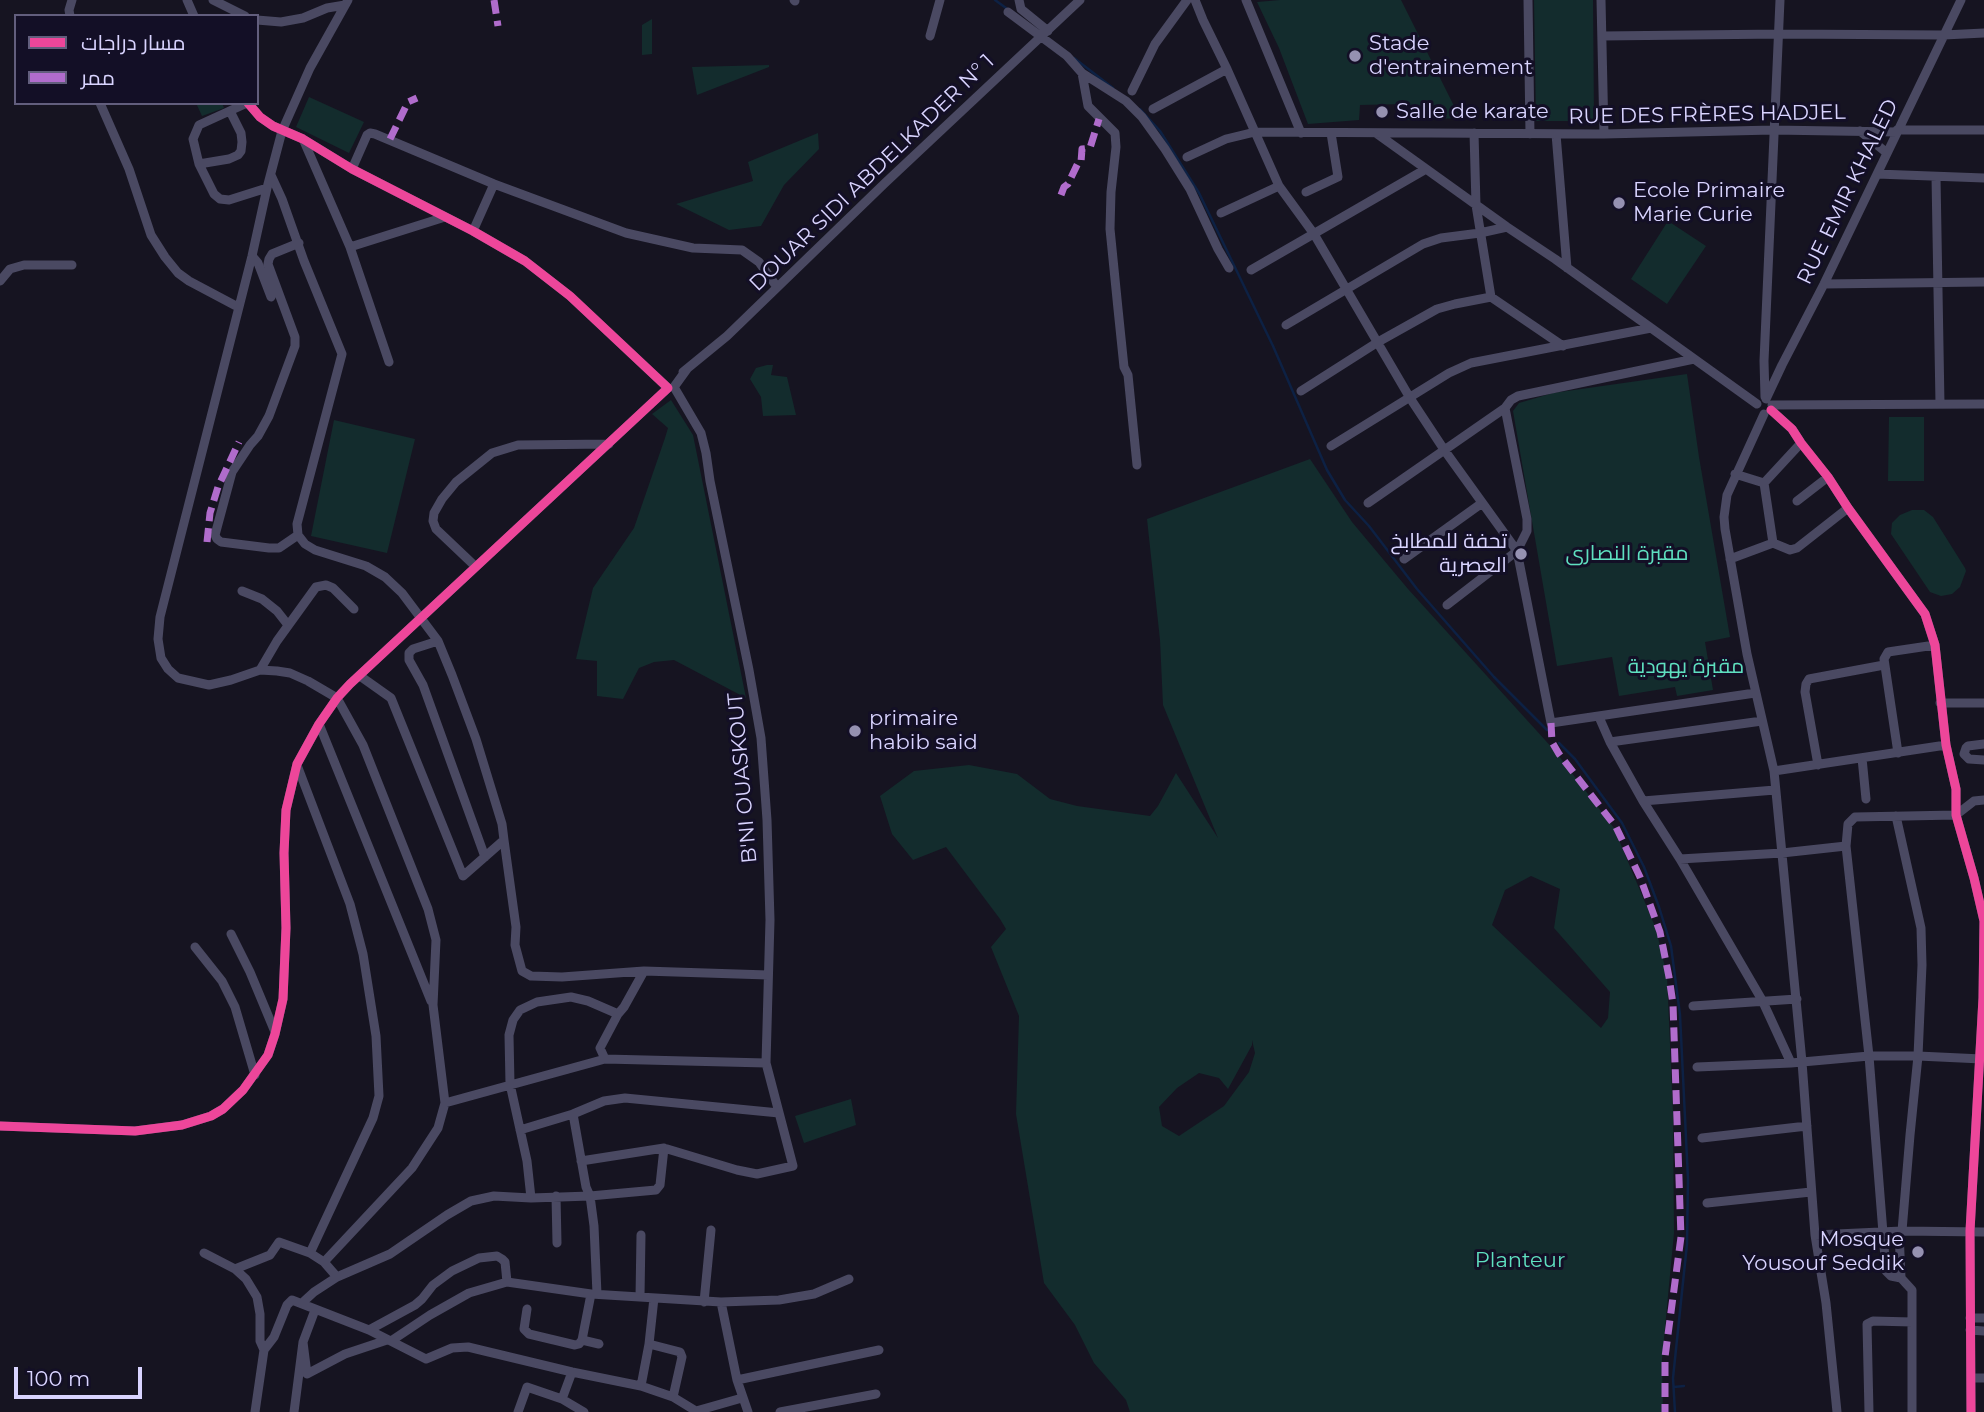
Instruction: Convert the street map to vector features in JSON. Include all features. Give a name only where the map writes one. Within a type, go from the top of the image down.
[{"type":"street","points":[[213,0],[241,14]]},
{"type":"street","points":[[930,37],[940,0]]},
{"type":"street","points":[[1019,0],[1021,9],[1082,73],[1126,101],[1142,117],[1166,149],[1190,189],[1229,268]]},
{"type":"street","name":"DOUAR SIDI ABDELKADER N° 1","points":[[0,1126],[135,1131],[182,1125],[211,1116],[223,1109],[243,1090],[268,1055],[283,999],[286,810],[297,764],[337,698],[421,617],[650,406],[672,389],[687,369],[727,336],[1080,0]]},
{"type":"street","points":[[1132,91],[1155,44],[1187,0]]},
{"type":"street","points":[[1195,0],[1279,186],[1314,234],[1445,451],[1517,551],[1551,723],[1755,693]]},
{"type":"street","points":[[1246,0],[1301,133]]},
{"type":"street","points":[[1528,0],[1530,134]]},
{"type":"street","points":[[1601,0],[1604,134]]},
{"type":"street","points":[[1766,405],[1764,360],[1780,0]]},
{"type":"street","name":"RUE EMIR KHALED","points":[[1837,1412],[1826,1303],[1815,1235],[1797,999],[1774,771],[1747,654],[1724,517],[1727,495],[1735,474],[1782,365],[1961,0]]},
{"type":"street","points":[[259,20],[281,22],[303,18],[346,3]]},
{"type":"street","points":[[324,1262],[412,1168],[438,1128],[445,1103],[433,1005],[436,940],[428,909],[363,745],[337,698],[290,673],[260,670],[209,685],[178,678],[161,658],[158,639],[160,617],[282,131],[310,68],[346,3]]},
{"type":"street","points":[[1008,12],[1044,34]]},
{"type":"street","points":[[1602,36],[1984,33]]},
{"type":"street","points":[[1153,109],[1227,69]]},
{"type":"street","points":[[1082,73],[1088,106],[1115,133],[1110,209],[1112,250],[1137,465]]},
{"type":"street","points":[[101,105],[129,169],[151,235],[165,257],[178,273],[189,281],[238,307]]},
{"type":"street","points":[[244,105],[198,125],[193,139],[199,164],[214,194],[220,199],[229,200],[267,188]]},
{"type":"street","name":"B'NI OUASKOUT","points":[[250,105],[260,117],[282,131],[303,139],[352,169],[525,261],[570,296],[672,389],[701,433],[759,727],[767,820],[770,920],[766,1063],[793,1166],[757,1174],[737,1171],[664,1148]]},
{"type":"street","points":[[199,164],[229,159],[241,151],[241,133],[230,111]]},
{"type":"street","name":"RUE DES FRÈRES HADJEL","points":[[1187,157],[1226,139],[1255,132],[1604,134],[1773,130],[1984,130]]},
{"type":"street","points":[[1860,131],[1886,153]]},
{"type":"street","points":[[352,169],[370,133],[494,184],[626,233],[693,248],[742,250],[760,262],[777,287]]},
{"type":"street","points":[[1306,192],[1338,177],[1331,133]]},
{"type":"street","points":[[1375,133],[1694,359],[1766,405],[1792,429],[1924,614],[1935,645],[1946,745],[1956,789],[1956,815],[1979,878],[1984,921],[1981,1059],[1970,1231],[1970,1412]]},
{"type":"street","points":[[1475,133],[1476,205],[1491,297]]},
{"type":"street","points":[[1556,134],[1567,268]]},
{"type":"street","points":[[303,139],[350,247],[389,362]]},
{"type":"street","points":[[1251,270],[1426,169]]},
{"type":"street","points":[[1877,174],[1984,178]]},
{"type":"street","points":[[271,175],[342,354],[297,524],[298,535],[316,551],[366,566],[385,577],[402,593],[438,641],[476,739],[502,824],[516,927],[515,945],[522,971],[531,976],[562,977],[644,971],[768,975]]},
{"type":"street","points":[[1936,177],[1940,404]]},
{"type":"street","points":[[473,231],[494,184]]},
{"type":"street","points":[[1221,213],[1279,186]]},
{"type":"street","points":[[350,247],[445,217]]},
{"type":"street","points":[[1286,325],[1423,244],[1441,238],[1507,227]]},
{"type":"street","points":[[298,535],[279,548],[221,542],[215,535],[232,472],[269,416],[295,346],[295,337],[268,264],[272,254],[299,243]]},
{"type":"street","points":[[252,256],[258,263],[271,297]]},
{"type":"street","points":[[0,280],[10,269],[24,265],[72,265]]},
{"type":"street","points":[[1824,284],[1984,282]]},
{"type":"street","points":[[1301,391],[1378,342],[1437,309],[1491,297],[1563,346]]},
{"type":"street","points":[[1331,446],[1449,373],[1471,363],[1651,328]]},
{"type":"street","points":[[1368,503],[1445,451],[1518,396],[1694,359]]},
{"type":"street","points":[[1764,360],[1769,366],[1782,365]]},
{"type":"street","points":[[1792,429],[1790,412],[1799,404]]},
{"type":"street","points":[[1766,405],[1984,404]]},
{"type":"street","points":[[1447,605],[1517,551],[1527,531],[1505,408]]},
{"type":"street","points":[[476,568],[436,529],[433,521],[434,513],[442,499],[456,482],[492,453],[518,445],[610,443]]},
{"type":"street","points":[[1764,482],[1801,443]]},
{"type":"street","points":[[1735,474],[1764,482]]},
{"type":"street","points":[[1797,501],[1828,477]]},
{"type":"street","points":[[1764,482],[1773,543]]},
{"type":"street","points":[[1404,559],[1482,503]]},
{"type":"street","points":[[1730,559],[1773,543],[1790,550],[1797,548],[1848,508]]},
{"type":"street","points":[[260,670],[316,587],[332,587],[354,609]]},
{"type":"street","points":[[242,592],[262,599],[277,611],[288,625]]},
{"type":"street","points":[[438,641],[413,649],[409,660],[423,685],[485,857]]},
{"type":"street","points":[[1898,753],[1884,659],[1888,652],[1935,645]]},
{"type":"street","points":[[1818,765],[1805,692],[1809,679],[1884,665]]},
{"type":"street","points":[[360,676],[391,698],[463,876],[504,840]]},
{"type":"street","points":[[1940,703],[1984,703]]},
{"type":"street","points":[[1599,717],[1643,801],[1762,1000],[1791,1063]]},
{"type":"street","points":[[1610,742],[1762,721]]},
{"type":"street","points":[[319,724],[433,1005]]},
{"type":"street","points":[[1984,744],[1968,746],[1964,754],[1969,759],[1984,760]]},
{"type":"street","points":[[1774,771],[1946,745]]},
{"type":"street","points":[[1862,758],[1866,799]]},
{"type":"street","points":[[297,764],[350,905],[363,954],[376,1036],[379,1096],[373,1118],[310,1253]]},
{"type":"street","points":[[1643,801],[1775,790]]},
{"type":"street","points":[[1912,1412],[1912,1290],[1901,1278],[1891,1276],[1886,1271],[1869,1056],[1846,846],[1848,824],[1855,817],[1956,815],[1973,801],[1984,800]]},
{"type":"street","points":[[1896,816],[1921,928],[1923,965],[1918,1056],[1901,1231],[1901,1278]]},
{"type":"street","points":[[1680,859],[1846,846]]},
{"type":"street","points":[[231,934],[275,1034]]},
{"type":"street","points":[[195,947],[222,981],[235,1007],[254,1075]]},
{"type":"street","points":[[605,1059],[600,1048],[644,971]]},
{"type":"street","points":[[531,1198],[527,1161],[510,1084],[509,1035],[513,1020],[520,1010],[537,1002],[571,997],[618,1014]]},
{"type":"street","points":[[1693,1006],[1797,999]]},
{"type":"street","points":[[1697,1067],[1869,1056],[1981,1059]]},
{"type":"street","points":[[445,1103],[605,1059],[766,1063]]},
{"type":"street","points":[[520,1130],[573,1114],[604,1101],[625,1098],[779,1113]]},
{"type":"street","points":[[527,1309],[524,1329],[529,1334],[575,1345],[582,1340],[594,1294],[594,1226],[573,1114]]},
{"type":"street","points":[[1702,1138],[1807,1126]]},
{"type":"street","points":[[302,1303],[337,1277],[390,1254],[471,1200],[494,1196],[590,1196],[656,1190],[660,1185],[664,1148],[581,1161]]},
{"type":"street","points":[[1707,1203],[1811,1192]]},
{"type":"street","points":[[556,1196],[558,1243]]},
{"type":"street","points":[[704,1302],[711,1230]]},
{"type":"street","points":[[1815,1235],[1882,1231],[1984,1232]]},
{"type":"street","points":[[640,1297],[641,1235]]},
{"type":"street","points":[[235,1269],[270,1255],[279,1241],[310,1253],[324,1262],[337,1277]]},
{"type":"street","points":[[204,1253],[235,1269],[246,1279],[257,1297],[260,1341],[264,1350]]},
{"type":"street","points":[[369,1330],[415,1305],[433,1284],[479,1258],[492,1256],[502,1259],[505,1262],[508,1282]]},
{"type":"street","points":[[303,1342],[307,1374],[345,1354],[389,1340],[469,1293],[508,1282],[594,1294],[721,1303],[779,1300],[814,1294],[849,1279]]},
{"type":"street","points":[[641,1386],[654,1298]]},
{"type":"street","points":[[255,1412],[264,1350],[274,1337],[287,1305],[292,1300],[369,1330],[426,1359],[452,1348],[468,1347],[641,1386],[673,1396],[696,1411],[742,1398]]},
{"type":"street","points":[[721,1303],[737,1380],[748,1412]]},
{"type":"street","points":[[294,1412],[303,1342],[315,1310]]},
{"type":"street","points":[[1970,1318],[1984,1318]]},
{"type":"street","points":[[1869,1412],[1867,1324],[1873,1321],[1912,1322]]},
{"type":"street","points":[[1970,1330],[1984,1331]]},
{"type":"street","points":[[582,1340],[599,1344]]},
{"type":"street","points":[[649,1344],[680,1352],[682,1357],[673,1396]]},
{"type":"street","points":[[737,1380],[879,1350]]},
{"type":"street","points":[[562,1399],[572,1372]]},
{"type":"street","points":[[1971,1378],[1984,1378]]},
{"type":"street","points":[[518,1412],[527,1387],[562,1399],[584,1412]]},
{"type":"street","points":[[780,1412],[820,1408],[876,1394]]},
{"type":"green space","name":"Stade d'entrainement","points":[[1401,0],[1460,118],[1406,120],[1405,104],[1360,105],[1359,120],[1308,124],[1279,48],[1257,2]]},
{"type":"green space","points":[[1534,0],[1593,0],[1594,121],[1536,121]]},
{"type":"green space","points":[[652,19],[652,54],[642,55],[642,25]]},
{"type":"green space","points":[[692,67],[769,67],[697,95]]},
{"type":"green space","points":[[309,97],[364,122],[349,153],[296,127]]},
{"type":"green space","points":[[197,105],[223,105],[224,108],[202,116]]},
{"type":"green space","points":[[818,133],[819,149],[784,185],[761,226],[729,230],[676,204],[753,181],[748,162]]},
{"type":"green space","points":[[1668,221],[1706,246],[1667,304],[1631,279]]},
{"type":"green space","points":[[773,365],[771,375],[787,377],[796,415],[763,416],[761,397],[750,379],[756,368]]},
{"type":"green space","name":"مقبرة النصارى","points":[[1687,374],[1730,637],[1705,642],[1713,690],[1677,696],[1675,687],[1619,696],[1612,657],[1557,666],[1513,411],[1519,403],[1553,393]]},
{"type":"green space","points":[[671,400],[693,435],[746,698],[674,660],[654,662],[639,668],[623,699],[597,696],[597,661],[576,659],[593,588],[634,528],[665,438],[668,428],[652,414]]},
{"type":"green space","points":[[1889,417],[1924,417],[1924,481],[1888,481]]},
{"type":"green space","points":[[334,420],[415,439],[387,553],[311,536]]},
{"type":"green space","name":"Planteur","points":[[1310,459],[1352,522],[1408,589],[1555,751],[1614,828],[1656,929],[1667,976],[1673,1113],[1674,1233],[1662,1359],[1663,1412],[1130,1412],[1126,1400],[1094,1363],[1075,1325],[1044,1283],[1016,1114],[1019,1016],[991,947],[1006,929],[946,847],[913,860],[892,834],[880,796],[914,771],[969,765],[1017,774],[1050,799],[1077,806],[1150,816],[1176,773],[1218,838],[1163,705],[1160,640],[1147,519]],"holes":[[[1531,876],[1560,889],[1554,928],[1610,992],[1608,1018],[1601,1028],[1492,925],[1505,890]],[[1252,1040],[1255,1053],[1249,1072],[1224,1106],[1179,1136],[1162,1126],[1159,1107],[1177,1088],[1199,1073],[1219,1078],[1228,1089],[1252,1045]]]},
{"type":"green space","points":[[1912,510],[1924,510],[1933,517],[1965,568],[1960,587],[1952,594],[1941,596],[1930,592],[1891,534],[1892,523],[1900,515]]},
{"type":"green space","points":[[851,1099],[856,1125],[804,1143],[795,1116]]},
{"type":"waterway","points":[[995,0],[1006,8]]},
{"type":"waterway","points":[[1074,58],[1113,88]]},
{"type":"waterway","points":[[1140,109],[1160,131],[1199,193],[1273,346],[1327,470],[1345,500],[1369,526],[1417,589],[1494,677],[1547,730]]},
{"type":"waterway","points":[[1559,743],[1575,759],[1622,823],[1644,867],[1671,946],[1680,1015],[1688,1179],[1687,1244],[1673,1378],[1675,1412]]},
{"type":"waterway","points":[[1674,1387],[1684,1386]]},
{"type":"marked path","points":[[494,0],[498,26]]},
{"type":"marked path","points":[[390,139],[408,102],[417,98]]},
{"type":"marked path","points":[[1061,195],[1081,162],[1082,149],[1090,148],[1099,119]]},
{"type":"marked path","points":[[207,542],[210,513],[218,487],[239,442]]},
{"type":"marked path","points":[[1551,723],[1552,742],[1616,827],[1640,877],[1660,932],[1669,977],[1673,1004],[1681,1237],[1665,1357],[1665,1412]]},
{"type":"cycle path","points":[[0,1126],[135,1131],[182,1125],[211,1116],[223,1109],[243,1090],[268,1055],[283,999],[286,810],[297,764],[319,724],[350,684],[668,388],[570,296],[525,261],[352,169],[303,139],[273,126],[250,105]]},
{"type":"cycle path","points":[[1771,410],[1792,429],[1925,614],[1935,645],[1946,745],[1956,789],[1956,815],[1984,921],[1983,998],[1970,1231],[1971,1412]]},
{"type":"place","name":"Stade d'entrainement","points":[[1355,56]]},
{"type":"place","name":"Salle de karate","points":[[1382,112]]},
{"type":"place","name":"Ecole Primaire Marie Curie","points":[[1619,203]]},
{"type":"place","name":"تحفة للمطابخ العصرية","points":[[1521,554]]},
{"type":"place","name":"primaire habib said","points":[[855,731]]},
{"type":"place","name":"Mosque Yousouf Seddik","points":[[1918,1252]]},
{"type":"park label","name":"مقبرة يهودية","points":[[1686,667]]}]
